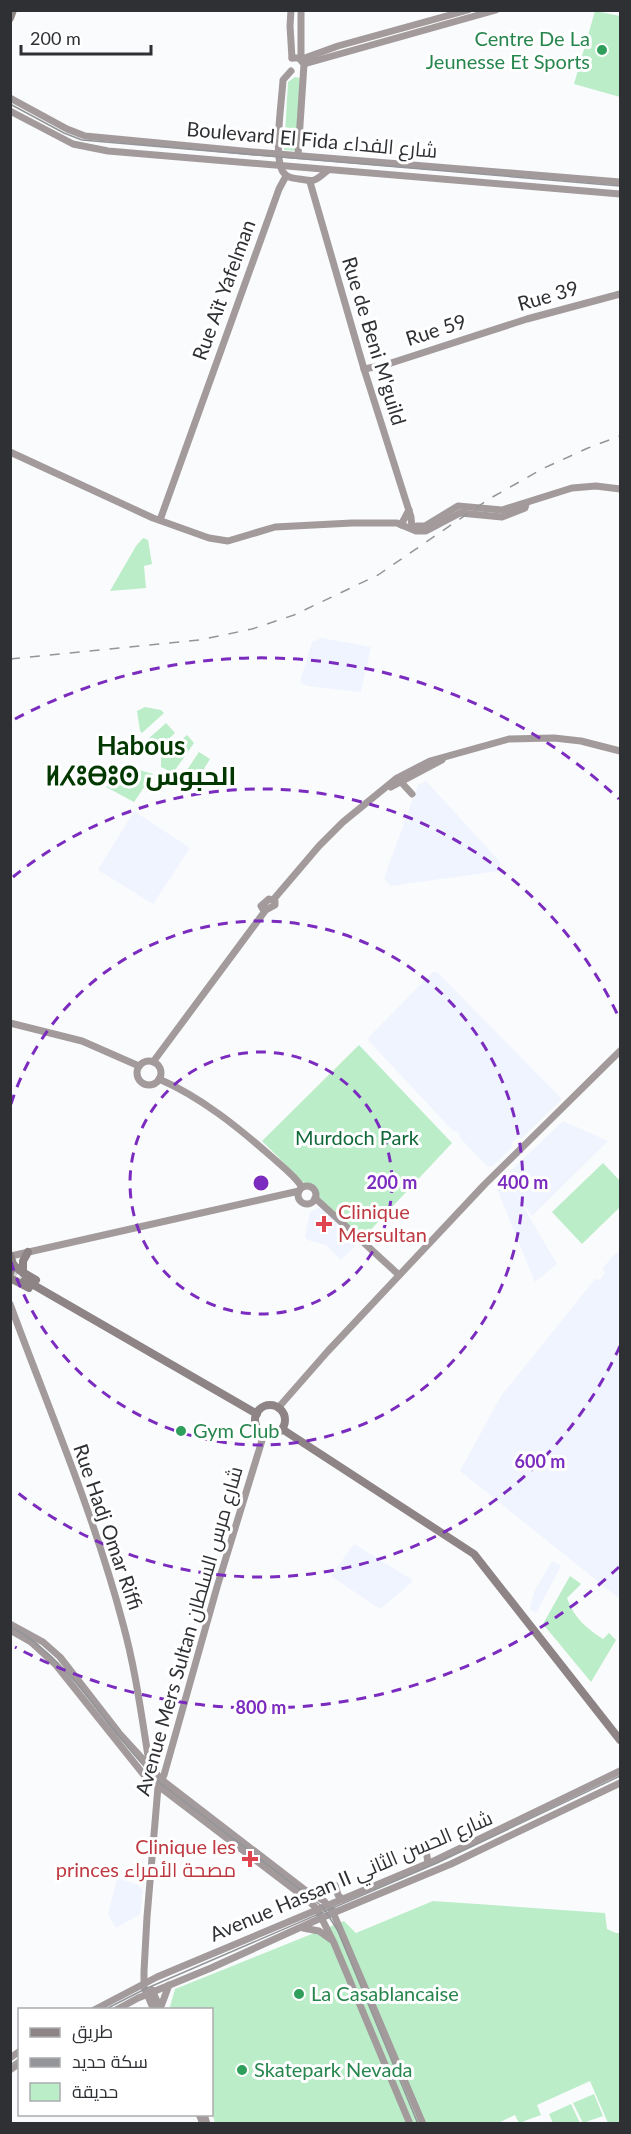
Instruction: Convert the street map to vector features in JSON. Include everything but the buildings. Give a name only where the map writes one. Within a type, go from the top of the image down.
[{"type":"main road","points":[[10,18],[13,10]]},
{"type":"main road","points":[[17,1279],[28,1252]]},
{"type":"main road","points":[[10,1273],[12,1258]]},
{"type":"main road","points":[[12,1258],[17,1279],[141,1342],[143,1348],[256,1414]]},
{"type":"main road","points":[[264,1407],[278,1408],[284,1417],[282,1429],[273,1435],[264,1434],[257,1427],[256,1414],[264,1407]]},
{"type":"main road","points":[[282,1429],[474,1554],[621,1740]]},
{"type":"main road","points":[[541,1639],[546,1639],[621,1733]]},
{"type":"main road","points":[[541,1639],[540,1645],[621,1748]]},
{"type":"street","points":[[291,10],[292,58],[288,65],[291,71],[298,73],[302,63],[338,46],[468,10]]},
{"type":"street","points":[[298,155],[302,63],[301,10]]},
{"type":"street","points":[[292,58],[302,63],[496,10]]},
{"type":"street","points":[[291,71],[284,80],[278,154],[280,166],[286,176],[310,182],[318,180],[328,170]]},
{"type":"street","name":"Boulevard El Fida شارع الفداء","points":[[10,98],[67,129],[85,136],[621,182]]},
{"type":"street","name":"Boulevard El Fida شارع الفداء","points":[[10,111],[80,147],[108,151],[621,194]]},
{"type":"street","name":"Rue Aït Yafelman","points":[[160,520],[253,258],[286,176]]},
{"type":"street","name":"Rue de Beni M'guild","points":[[310,182],[364,369],[409,510],[412,528]]},
{"type":"street","name":"Rue 39","points":[[485,332],[621,294]]},
{"type":"street","name":"Rue 59","points":[[364,369],[485,332]]},
{"type":"street","points":[[10,452],[124,506],[209,538],[228,541],[280,526],[378,522],[401,525],[416,531],[426,531],[460,513],[495,517],[509,515],[548,494],[572,488],[596,486],[621,489]]},
{"type":"street","points":[[401,525],[409,510]]},
{"type":"street","points":[[153,1062],[265,911],[262,910],[261,905],[268,900],[273,900],[326,838],[397,778],[472,748],[509,739],[581,741],[621,751]]},
{"type":"street","points":[[387,788],[425,766]]},
{"type":"street","points":[[400,782],[412,794]]},
{"type":"street","points":[[10,1023],[82,1041],[139,1066]]},
{"type":"street","points":[[278,1408],[328,1351],[494,1176],[621,1051]]},
{"type":"street","points":[[146,1061],[153,1062],[160,1069],[159,1079],[152,1085],[142,1083],[136,1074],[139,1066],[146,1061]]},
{"type":"street","points":[[12,1258],[28,1252],[287,1193],[300,1189],[307,1186],[315,1192],[315,1198],[311,1203],[303,1204],[298,1199],[300,1189],[293,1176],[221,1116],[159,1079]]},
{"type":"street","points":[[287,1193],[293,1184],[293,1176]]},
{"type":"street","points":[[315,1198],[399,1275]]},
{"type":"street","name":"Rue Hadj Omar Riffi","points":[[10,1304],[80,1489],[108,1571],[136,1683],[150,1768]]},
{"type":"street","name":"Avenue Mers Sultan شارع مرس السلطان","points":[[158,2008],[150,1993],[144,1987],[146,1983],[144,1971],[160,1784],[264,1434]]},
{"type":"street","points":[[10,1624],[43,1642],[60,1657],[101,1711],[150,1768],[160,1784],[317,1909],[334,1943],[410,2124]]},
{"type":"street","points":[[10,1629],[31,1642],[57,1665],[144,1775],[160,1784],[328,1905],[333,1912],[423,2124]]},
{"type":"street","name":"Avenue Hassan II شارع الحسن الثاني","points":[[98,2008],[146,1983],[428,1863],[621,1771]]},
{"type":"street","name":"Avenue Hassan II شارع الحسن الثاني","points":[[120,2008],[333,1912],[451,1864],[621,1783]]},
{"type":"street","points":[[426,1850],[428,1863]]},
{"type":"street","points":[[335,1885],[342,1899]]},
{"type":"street","points":[[294,1930],[315,1929],[334,1943]]},
{"type":"street","points":[[158,2008],[169,1985]]},
{"type":"shaded area","points":[[321,638],[371,647],[361,692],[307,686],[300,682],[312,642]]},
{"type":"shaded area","points":[[426,781],[500,862],[499,871],[390,886],[384,878],[418,785]]},
{"type":"shaded area","points":[[134,811],[190,848],[153,904],[98,870]]},
{"type":"shaded area","points":[[433,972],[437,972],[561,1100],[521,1139],[518,1137],[511,1144],[513,1146],[493,1166],[488,1167],[460,1138],[459,1132],[453,1131],[368,1040]]},
{"type":"shaded area","points":[[563,1121],[608,1141],[532,1216],[514,1191],[557,1264],[535,1282],[497,1189],[509,1183],[505,1176]]},
{"type":"shaded area","name":"Clinique Mersultan","points":[[319,1208],[326,1211],[359,1242],[341,1260],[326,1245],[305,1237],[310,1212]]},
{"type":"shaded area","points":[[620,1251],[620,1599],[460,1471],[501,1396],[595,1279],[600,1280],[605,1272],[602,1269]]},
{"type":"shaded area","points":[[354,1544],[411,1579],[412,1582],[380,1609],[331,1576]]},
{"type":"shaded area","points":[[552,1561],[561,1566],[536,1613],[530,1609],[534,1592]]},
{"type":"shaded area","points":[[117,1878],[138,1885],[143,1891],[140,1914],[116,1928],[108,1915]]},
{"type":"green space","name":"Centre De La Jeunesse Et Sports","points":[[595,11],[620,16],[620,97],[574,84]]},
{"type":"green space","points":[[295,77],[300,78],[297,151],[284,150],[288,82]]},
{"type":"green space","points":[[143,538],[148,540],[152,564],[144,566],[146,588],[110,591],[136,546]]},
{"type":"green space","points":[[145,707],[161,710],[164,713],[142,733],[137,711]]},
{"type":"green space","points":[[166,723],[175,733],[152,752],[145,745],[147,740]]},
{"type":"green space","points":[[187,735],[194,743],[173,773],[161,767],[161,758]]},
{"type":"green space","points":[[199,752],[210,759],[194,785],[181,779]]},
{"type":"green space","points":[[139,770],[153,774],[134,802],[106,787],[120,775]]},
{"type":"green space","name":"Murdoch Park","points":[[359,1045],[452,1143],[363,1238],[318,1196],[315,1187],[305,1184],[262,1141]]},
{"type":"green space","points":[[603,1163],[620,1181],[620,1207],[582,1244],[552,1212]]},
{"type":"green space","points":[[570,1576],[581,1584],[567,1598],[577,1617],[603,1639],[609,1633],[616,1640],[591,1682],[543,1624]]},
{"type":"green space","points":[[433,1901],[605,1913],[607,1929],[620,1933],[620,2123],[608,2123],[590,2081],[537,2105],[541,2115],[519,2123],[515,2115],[496,2124],[215,2123],[213,2116],[213,2008],[170,2008],[175,1989],[344,1921],[356,1933]]},
{"type":"green space","points":[[594,2094],[603,2116],[583,2123],[573,2103]]},
{"type":"green space","points":[[571,2104],[580,2123],[553,2123],[549,2114]]},
{"type":"tunnel","points":[[10,1271],[25,1280]]},
{"type":"tram line","points":[[10,104],[82,140],[620,186]]},
{"type":"tram line","points":[[10,1626],[33,1641],[54,1659],[160,1783],[323,1907],[338,1931],[418,2124]]},
{"type":"tram line","points":[[108,2008],[145,1989],[437,1863],[620,1776]]},
{"type":"tram line","points":[[10,2065],[18,2059]]},
{"type":"railway","points":[[10,659],[199,640],[252,629],[294,615],[378,575],[489,499],[544,468],[620,436]]},
{"type":"place","name":"Centre De La Jeunesse Et Sports","points":[[602,50]]},
{"type":"place","name":"Clinique Mersultan","points":[[324,1224]]},
{"type":"place","name":"Gym Club","points":[[181,1431]]},
{"type":"place","name":"Clinique les princes مصحة الأمراء","points":[[250,1859]]},
{"type":"place","name":"La Casablancaise","points":[[299,1994]]},
{"type":"place","name":"Skatepark Nevada","points":[[242,2070]]},
{"type":"district","name":"Habous ⵍⵃⵓⴱⵓⵙ الحبوس","points":[[141,761]]}]
